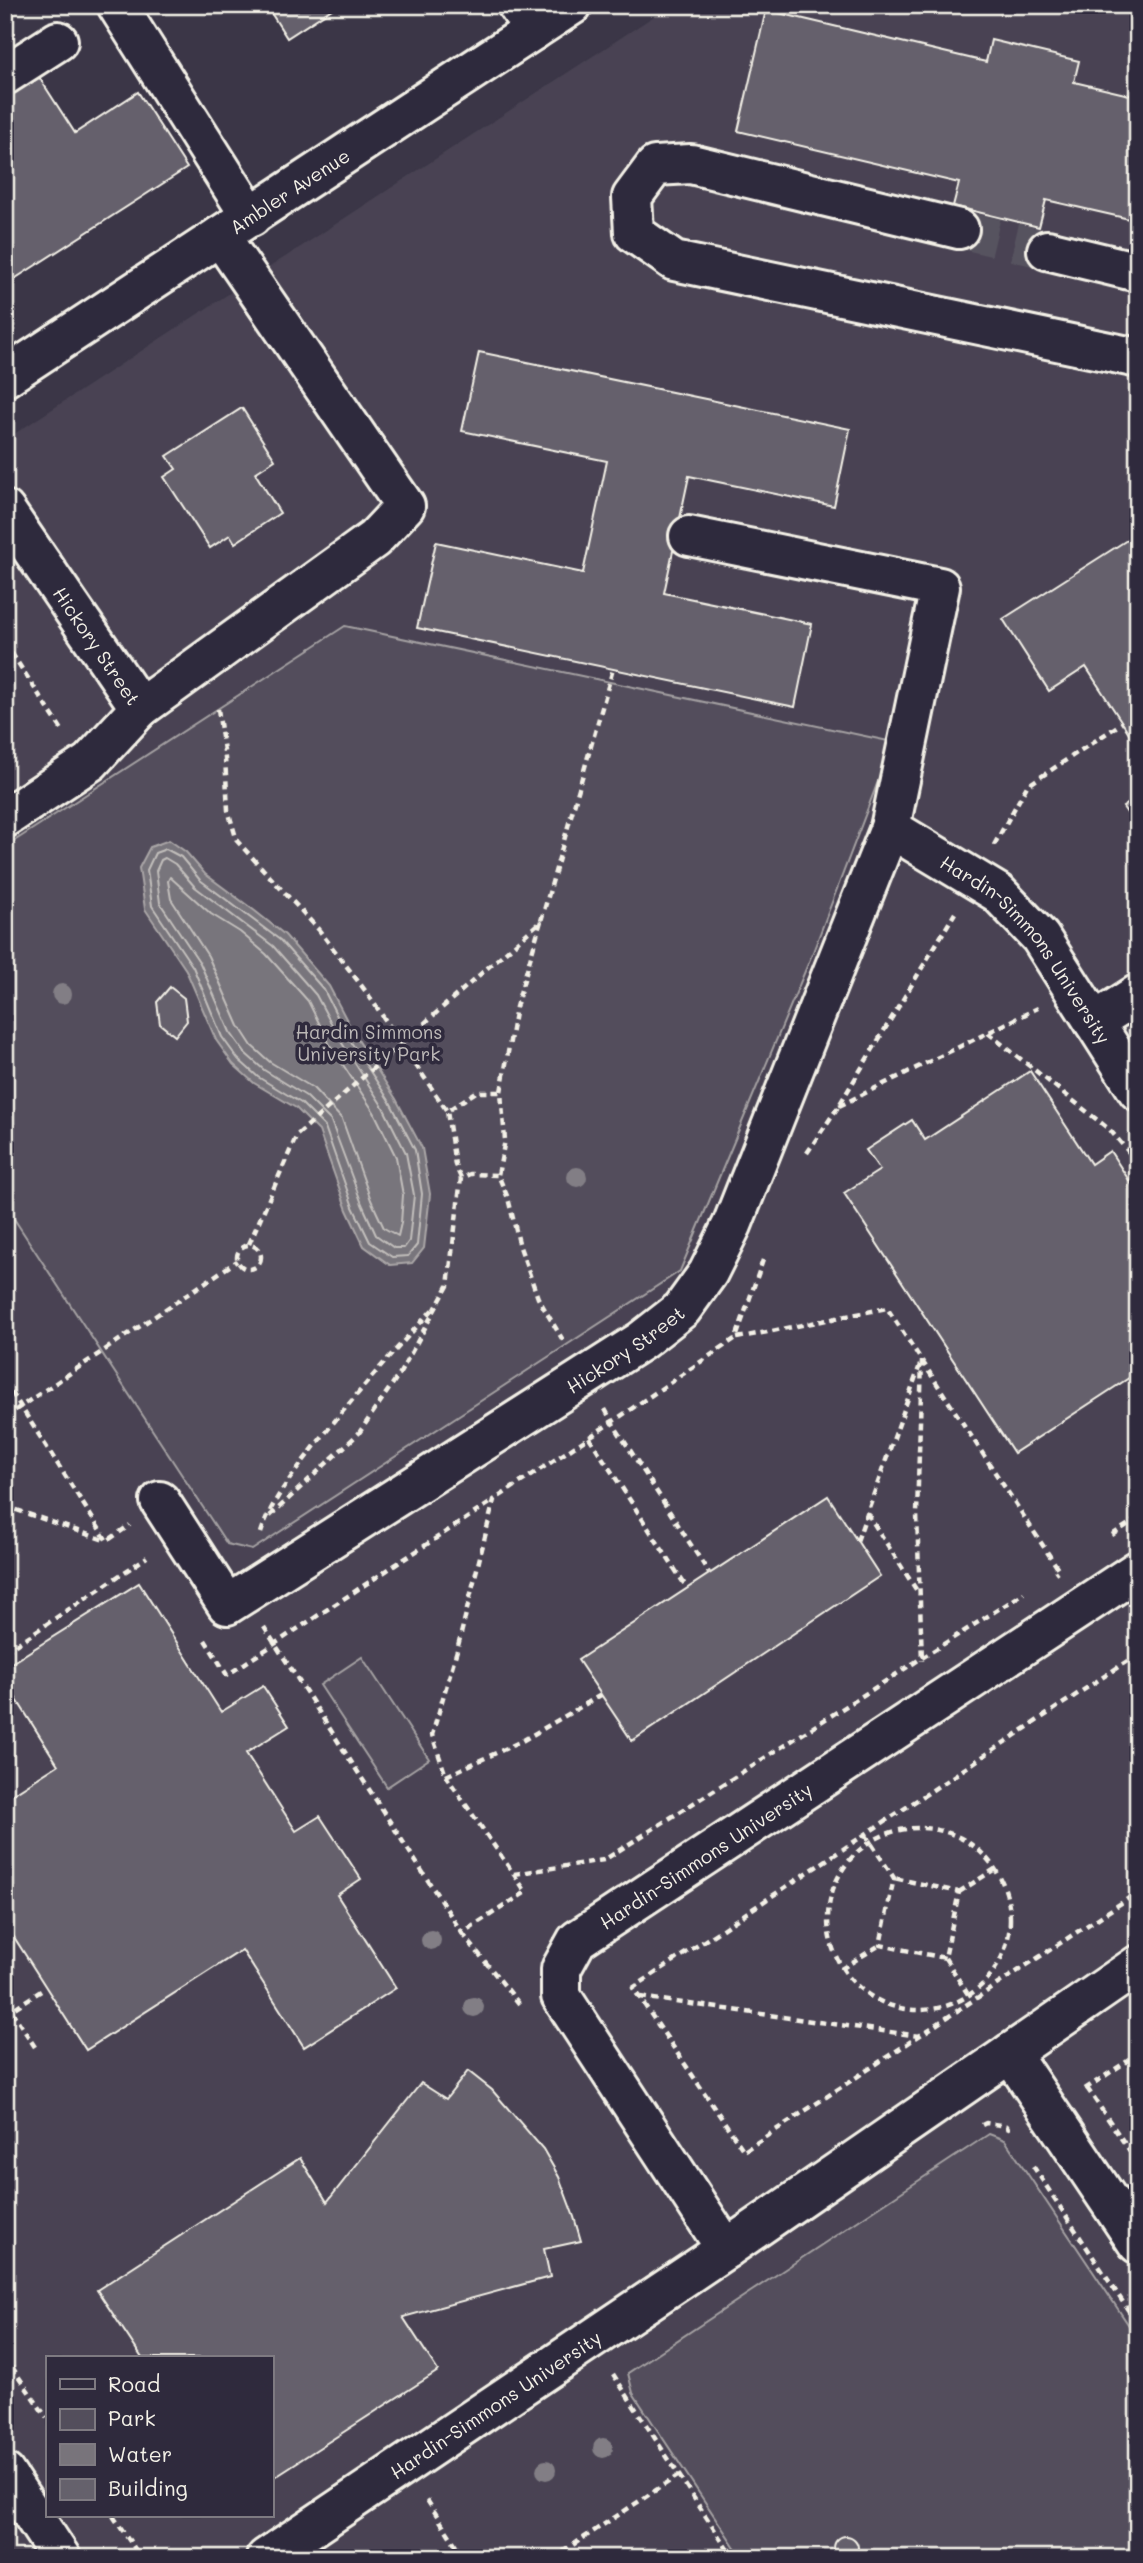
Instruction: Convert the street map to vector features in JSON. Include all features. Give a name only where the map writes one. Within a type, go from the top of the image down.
[{"type":"main road","points":[[117,5],[236,226],[405,506],[374,539],[140,708]]},
{"type":"main road","name":"Ambler Avenue","points":[[5,377],[236,226],[525,18],[572,5]]},
{"type":"main road","points":[[5,75],[58,41]]},
{"type":"main road","points":[[959,229],[691,164],[655,166],[632,197],[634,233],[674,261],[1138,358]]},
{"type":"main road","points":[[1047,250],[1138,272]]},
{"type":"main road","name":"Hickory Street","points":[[5,510],[140,708],[90,762],[5,818]]},
{"type":"main road","name":"Hickory Street","points":[[242,1594],[641,1341],[682,1309],[708,1273],[732,1225],[890,828],[940,587],[690,536]]},
{"type":"main road","name":"Hardin-Simmons University","points":[[890,828],[998,893],[1040,937],[1138,1091]]},
{"type":"main road","points":[[1094,1022],[1138,994]]},
{"type":"main road","points":[[160,1501],[227,1605],[242,1594]]},
{"type":"main road","name":"Hardin-Simmons University","points":[[726,2249],[561,1996],[561,1969],[577,1940],[1138,1570]]},
{"type":"main road","name":"Hardin-Simmons University","points":[[266,2558],[726,2249],[1138,1965]]},
{"type":"main road","points":[[1010,2053],[1138,2244]]},
{"type":"main road","points":[[5,2473],[61,2558]]},
{"type":"path","points":[[5,643],[69,740]]},
{"type":"path","points":[[613,669],[516,1007],[501,1092],[505,1140],[498,1175],[508,1198],[520,1247],[538,1298],[612,1422],[709,1573]]},
{"type":"path","points":[[218,709],[229,810],[237,841],[319,930],[447,1111],[455,1165],[461,1178],[448,1286],[400,1373],[359,1433],[265,1520]]},
{"type":"path","points":[[804,1158],[838,1107],[976,879],[1027,786],[1122,723]]},
{"type":"path","points":[[250,1244],[297,1135],[541,921]]},
{"type":"path","points":[[838,1107],[1074,990]]},
{"type":"path","points":[[988,1032],[1110,1130],[1138,1163]]},
{"type":"path","points":[[447,1111],[476,1092],[501,1092]]},
{"type":"path","points":[[461,1178],[470,1174],[498,1175]]},
{"type":"path","points":[[5,1417],[237,1261],[242,1246],[250,1244],[260,1250],[260,1262],[251,1269],[243,1268],[237,1261]]},
{"type":"path","points":[[736,1338],[765,1252]]},
{"type":"path","points":[[435,1307],[367,1380],[283,1487],[265,1520],[242,1594],[462,1933],[527,2015]]},
{"type":"path","points":[[462,1933],[526,1892],[446,1776],[432,1735],[457,1650],[494,1500],[736,1338],[887,1308],[1059,1570],[1047,1577]]},
{"type":"path","points":[[857,1541],[922,1361]]},
{"type":"path","points":[[922,1361],[916,1514],[924,1711]]},
{"type":"path","points":[[589,1437],[687,1588]]},
{"type":"path","points":[[5,1506],[107,1541]]},
{"type":"path","points":[[867,1512],[920,1595]]},
{"type":"path","points":[[5,1652],[149,1555]]},
{"type":"path","points":[[514,1874],[604,1860],[1025,1592]]},
{"type":"path","points":[[1138,1654],[633,1988],[744,2151],[919,2036],[971,1998],[1138,1892]]},
{"type":"path","points":[[446,1776],[522,1741],[601,1695]]},
{"type":"path","points":[[922,1828],[947,1832],[970,1843],[995,1869],[1003,1882],[1010,1907],[1010,1932],[1002,1957],[989,1979],[971,1998],[924,2011],[899,2009],[877,2001],[857,1987],[841,1969],[831,1947],[827,1923],[829,1899],[838,1876],[852,1856],[871,1842],[896,1830],[922,1828]]},
{"type":"path","points":[[865,1834],[894,1878],[880,1945]]},
{"type":"path","points":[[894,1878],[959,1892],[995,1869]]},
{"type":"path","points":[[959,1892],[945,1958],[971,1998]]},
{"type":"path","points":[[841,1969],[880,1945],[945,1958]]},
{"type":"path","points":[[5,2014],[41,1991]]},
{"type":"path","points":[[639,1997],[919,2036]]},
{"type":"path","points":[[5,2001],[35,2047]]},
{"type":"path","points":[[1138,2054],[1084,2089],[1138,2163]]},
{"type":"path","points":[[977,2128],[986,2123],[1006,2126],[1013,2136]]},
{"type":"path","points":[[1028,2158],[1138,2325]]},
{"type":"path","points":[[5,2357],[46,2417]]},
{"type":"path","points":[[610,2370],[733,2558]]},
{"type":"path","points":[[553,2558],[679,2475]]},
{"type":"path","points":[[423,2494],[464,2558]]},
{"type":"path","points":[[114,2518],[141,2558]]},
{"type":"shaded area","points":[[671,5],[1138,5],[1138,2558],[5,2558],[5,440]]},
{"type":"green space","name":"Hardin Simmons University Park","points":[[345,626],[893,742],[813,952],[680,1271],[252,1550],[227,1544],[5,1205],[5,847]]},
{"type":"green space","points":[[362,1657],[429,1759],[387,1787],[320,1685]]},
{"type":"green space","points":[[989,2134],[1005,2140],[1138,2339],[1138,2558],[742,2558],[633,2393],[628,2373]]},
{"type":"water","points":[[169,840],[186,852],[205,874],[285,935],[329,986],[353,1032],[396,1099],[422,1148],[430,1194],[424,1248],[412,1263],[390,1265],[364,1246],[347,1210],[319,1131],[296,1108],[254,1083],[233,1064],[216,1040],[186,970],[145,909],[139,868],[150,847]]},
{"type":"building","points":[[266,5],[338,5],[287,38]]},
{"type":"building","points":[[766,10],[986,62],[991,40],[1079,61],[1074,82],[1138,97],[1138,221],[1046,200],[1039,227],[953,206],[959,183],[738,131]]},
{"type":"building","points":[[39,77],[75,133],[138,92],[187,168],[5,285],[5,98]]},
{"type":"building","points":[[479,352],[850,429],[834,506],[689,476],[664,593],[812,624],[795,707],[417,628],[436,542],[583,573],[607,461],[462,431]]},
{"type":"building","points":[[242,408],[275,460],[255,473],[280,513],[235,543],[230,535],[210,548],[164,477],[176,469],[167,456]]},
{"type":"building","points":[[1138,533],[1138,747],[1086,667],[1049,691],[1003,619]]},
{"type":"building","points":[[1138,797],[1138,829],[1123,807]]},
{"type":"building","points":[[170,987],[184,998],[187,1021],[175,1036],[160,1024],[157,1002]]},
{"type":"building","points":[[1030,1071],[1091,1164],[1110,1151],[1138,1194],[1138,1372],[1014,1453],[844,1193],[880,1170],[866,1150],[912,1120],[925,1140]]},
{"type":"building","points":[[828,1496],[880,1576],[632,1741],[578,1660]]},
{"type":"building","points":[[139,1583],[221,1712],[263,1686],[289,1726],[246,1753],[296,1831],[320,1816],[361,1879],[337,1895],[396,1988],[304,2047],[242,1950],[86,2050],[5,1923],[5,1799],[58,1765],[5,1681],[5,1667]]},
{"type":"building","points":[[468,2071],[492,2090],[543,2149],[559,2177],[581,2241],[544,2249],[550,2277],[403,2317],[438,2371],[273,2478],[273,2356],[141,2356],[97,2290],[300,2158],[327,2202],[421,2083],[446,2099]]},
{"type":"building","points":[[846,2536],[857,2543],[858,2548],[851,2559],[846,2560],[835,2553],[834,2548],[841,2537]]},
{"type":"tunnel","points":[[959,229],[1047,250]]}]
